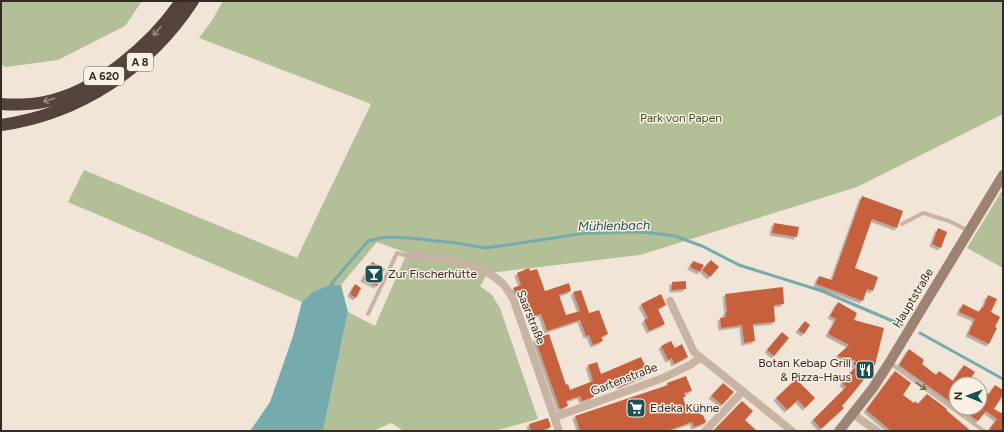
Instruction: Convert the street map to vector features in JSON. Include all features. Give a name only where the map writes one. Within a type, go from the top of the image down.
[{"type":"highway","name":"A 620","points":[[1,104],[19,105],[44,102],[66,95],[97,80],[123,63],[147,42],[172,14],[181,1]]},
{"type":"highway","name":"A 8","points":[[1,125],[43,116],[72,106],[102,89],[129,71],[154,50],[180,21],[194,1]]},
{"type":"main road","name":"Hauptstraße","points":[[839,431],[873,388],[1003,175]]},
{"type":"street","name":"Saarstraße","points":[[409,256],[444,257],[455,260],[481,270],[502,284],[514,301],[560,431]]},
{"type":"street","points":[[670,301],[691,346],[700,358],[792,431]]},
{"type":"street","name":"Gartenstraße","points":[[555,417],[663,378],[690,365],[700,358]]},
{"type":"street","points":[[705,431],[743,391]]},
{"type":"street","points":[[853,414],[877,431]]},
{"type":"lane","points":[[902,224],[923,213],[950,221],[969,231]]},
{"type":"lane","points":[[368,314],[397,253],[409,256]]},
{"type":"lane","points":[[889,363],[984,431]]},
{"type":"green space","points":[[1,1],[142,1],[125,26],[58,60],[6,67],[1,65]]},
{"type":"green space","name":"Park von Papen","points":[[223,1],[1003,1],[1003,114],[857,187],[640,255],[488,273],[480,286],[492,295],[500,308],[538,419],[494,431],[404,431],[391,423],[373,431],[323,431],[348,312],[375,326],[407,253],[377,242],[341,285],[331,284],[311,293],[302,302],[68,202],[84,170],[297,258],[371,104],[199,38],[211,22]]},
{"type":"green space","points":[[1003,189],[1003,268],[967,248]]},
{"type":"water","points":[[331,284],[341,285],[348,312],[323,431],[250,431],[270,402],[293,336],[302,302],[311,293]]},
{"type":"building","points":[[862,196],[903,211],[897,228],[872,219],[855,268],[878,277],[873,291],[867,289],[863,301],[816,284],[819,276],[832,280]]},
{"type":"building","points":[[774,223],[799,227],[797,237],[772,233]]},
{"type":"building","points":[[938,228],[947,232],[941,248],[932,244]]},
{"type":"building","points":[[711,260],[719,267],[710,277],[702,270]]},
{"type":"building","points":[[693,261],[704,265],[700,272],[690,267]]},
{"type":"building","name":"Zur Fischerhütte","points":[[372,262],[385,269],[377,286],[363,279]]},
{"type":"building","points":[[529,268],[530,271],[537,269],[545,291],[569,283],[571,291],[559,295],[566,315],[580,311],[573,292],[581,290],[589,313],[599,310],[608,334],[601,337],[603,341],[593,345],[589,335],[586,336],[580,320],[547,331],[541,314],[532,317],[524,291],[516,293],[513,288],[521,285],[517,273]]},
{"type":"building","points":[[686,281],[686,289],[672,290],[672,282]]},
{"type":"building","points":[[355,284],[361,288],[356,298],[350,294]]},
{"type":"building","points":[[783,287],[784,304],[774,305],[775,322],[753,324],[755,341],[744,343],[742,325],[721,328],[720,318],[726,317],[725,313],[727,312],[725,294]]},
{"type":"building","points":[[661,294],[666,305],[658,309],[665,324],[649,331],[644,320],[648,318],[641,304]]},
{"type":"building","points":[[988,295],[997,299],[991,312],[1000,317],[995,327],[997,328],[989,344],[968,334],[975,319],[959,312],[963,304],[979,312],[982,307],[983,308]]},
{"type":"building","points":[[838,302],[857,313],[854,320],[884,328],[875,365],[842,406],[844,408],[821,429],[813,420],[846,387],[842,383],[856,366],[853,364],[856,361],[837,356],[849,345],[828,334],[836,319],[830,316]]},
{"type":"building","points":[[805,321],[810,325],[804,334],[798,330]]},
{"type":"building","points":[[782,332],[789,338],[774,356],[767,350]]},
{"type":"building","points":[[549,334],[566,385],[568,384],[570,390],[593,381],[588,365],[597,362],[601,374],[641,357],[649,374],[620,387],[619,385],[593,394],[594,397],[582,401],[580,396],[566,401],[568,406],[560,409],[535,339]]},
{"type":"building","points":[[671,341],[675,348],[682,344],[688,357],[674,364],[672,358],[668,360],[661,346]]},
{"type":"building","points":[[909,349],[924,360],[922,364],[936,375],[939,371],[948,377],[948,400],[899,365]]},
{"type":"building","points":[[964,365],[975,372],[972,376],[956,376]]},
{"type":"building","points":[[895,371],[911,383],[903,395],[914,403],[915,401],[918,404],[927,394],[947,409],[948,416],[953,416],[971,431],[891,431],[866,410]]},
{"type":"building","name":"Edeka Kühne","points":[[686,376],[692,391],[684,393],[686,397],[683,397],[687,411],[692,409],[693,413],[699,410],[701,415],[703,415],[706,422],[705,423],[694,427],[692,422],[667,431],[580,431],[575,416],[668,385],[667,383]]},
{"type":"building","points":[[796,379],[815,398],[805,408],[798,400],[787,410],[776,398]]},
{"type":"building","points":[[723,383],[734,392],[722,405],[711,396]]},
{"type":"building","points":[[995,385],[1003,390],[1003,395],[994,409],[1001,413],[1003,411],[1003,431],[988,431],[997,419],[988,412],[989,394]]},
{"type":"building","points":[[742,401],[753,411],[745,420],[757,431],[713,431]]},
{"type":"building","points":[[971,416],[982,416],[978,421]]},
{"type":"building","points":[[548,418],[551,427],[541,431],[531,431],[529,424]]},
{"type":"waterway","name":"Mühlenbach","points":[[331,284],[368,241],[380,238],[409,238],[457,243],[486,248],[587,233],[644,232],[675,236],[702,246],[739,265],[822,291],[902,325]]},
{"type":"waterway","name":"Mühlenbach","points":[[920,333],[1003,379]]},
{"type":"place","name":"Zur Fischerhütte","points":[[374,274]]},
{"type":"place","name":"Botan Kebap Grill & Pizza-Haus","points":[[865,370]]},
{"type":"place","name":"Edeka Kühne","points":[[636,408]]}]
